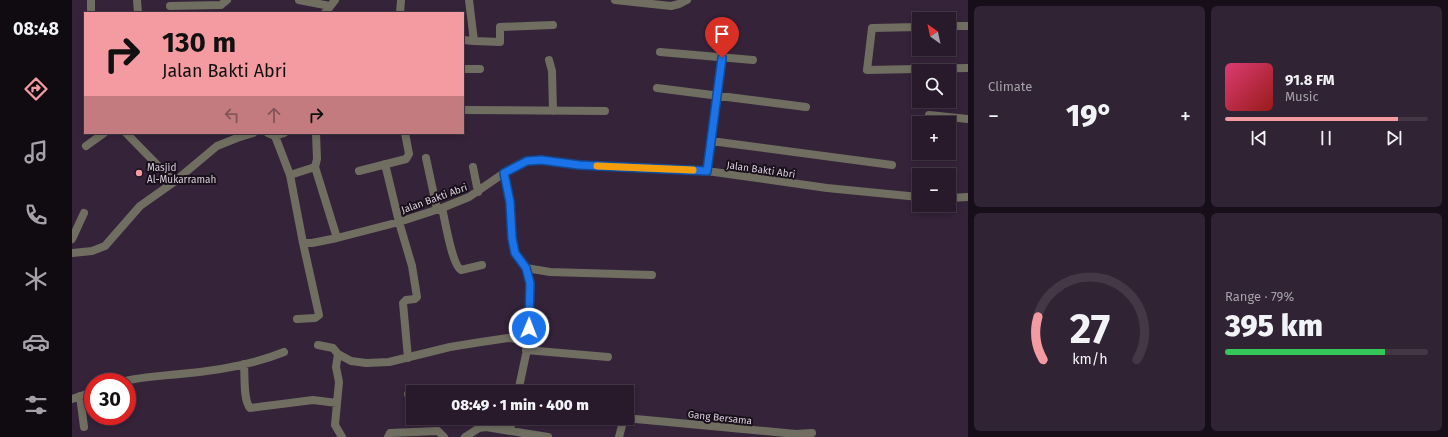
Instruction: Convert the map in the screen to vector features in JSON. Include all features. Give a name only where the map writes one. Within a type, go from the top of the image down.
[{"type":"street","points":[[91,0],[91,12]]},
{"type":"street","points":[[137,0],[138,12]]},
{"type":"street","points":[[170,6],[221,5],[226,0]]},
{"type":"street","points":[[299,0],[332,3]]},
{"type":"street","points":[[400,12],[401,0]]},
{"type":"street","points":[[469,0],[474,41]]},
{"type":"street","points":[[615,0],[671,6],[688,0]]},
{"type":"street","points":[[325,12],[332,3]]},
{"type":"street","points":[[464,40],[500,42],[500,27],[553,25]]},
{"type":"street","points":[[956,26],[968,26]]},
{"type":"street","points":[[912,27],[872,28],[867,70],[968,68]]},
{"type":"street","points":[[660,52],[753,60]]},
{"type":"street","points":[[707,171],[722,58]]},
{"type":"street","points":[[549,60],[552,70],[553,111]]},
{"type":"street","points":[[464,69],[480,69]]},
{"type":"street","points":[[658,88],[806,108]]},
{"type":"street","points":[[464,110],[605,111]]},
{"type":"street","points":[[929,115],[968,119]]},
{"type":"street","points":[[86,146],[103,134]]},
{"type":"street","points":[[127,134],[174,182]]},
{"type":"street","points":[[72,252],[92,251],[105,246],[140,206],[174,182],[217,146],[250,134]]},
{"type":"street","points":[[270,134],[290,175],[318,315],[315,318],[297,319]]},
{"type":"street","points":[[316,134],[317,159],[315,167],[337,238]]},
{"type":"street","points":[[359,171],[408,157],[409,154],[405,134]]},
{"type":"street","points":[[711,141],[892,165]]},
{"type":"street","points":[[426,158],[453,258],[458,268],[461,270],[482,265]]},
{"type":"street","name":"Jalan Bakti Abri","points":[[303,243],[312,243],[337,238],[399,222],[440,208],[469,197],[504,173],[527,161],[541,160],[579,165],[707,171],[827,188],[912,195]]},
{"type":"street","points":[[385,164],[399,222],[412,266],[417,297],[415,299],[406,300],[403,303],[408,358]]},
{"type":"street","points":[[290,175],[315,167]]},
{"type":"street","points":[[473,167],[478,192]]},
{"type":"street","points":[[504,173],[510,202],[512,238],[515,253],[526,268],[530,283],[529,340],[519,385]]},
{"type":"street","points":[[956,198],[968,198]]},
{"type":"street","points":[[72,239],[84,213]]},
{"type":"street","points":[[526,268],[550,272],[652,275]]},
{"type":"street","points":[[318,345],[333,348],[338,354],[351,361],[366,363],[389,362],[450,347],[508,338],[529,340]]},
{"type":"street","points":[[526,350],[608,357]]},
{"type":"street","points":[[136,379],[210,371],[270,358],[284,352]]},
{"type":"street","points":[[338,354],[336,367],[339,382],[335,425],[342,437]]},
{"type":"street","points":[[244,364],[246,398],[247,405],[250,408],[313,400],[337,403]]},
{"type":"street","points":[[76,397],[84,427]]},
{"type":"street","name":"Gang Bersama","points":[[634,419],[796,436],[812,433]]},
{"type":"street","points":[[510,431],[511,425]]},
{"type":"street","points":[[619,437],[623,425]]},
{"type":"street","points":[[465,437],[483,427],[548,437]]},
{"type":"street","points":[[388,437],[390,433],[438,431],[444,437]]},
{"type":"slow traffic","points":[[597,166],[693,170]]},
{"type":"place","name":"Masjid Al-Mukarramah","points":[[139,173]]},
{"type":"route","points":[[529,328],[530,283],[526,268],[515,253],[512,238],[510,202],[504,173],[527,161],[541,160],[579,165],[707,171],[722,58]]}]
